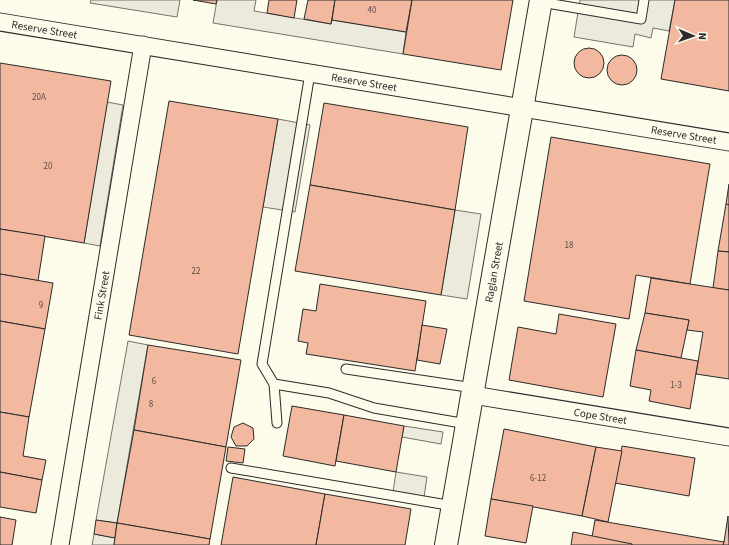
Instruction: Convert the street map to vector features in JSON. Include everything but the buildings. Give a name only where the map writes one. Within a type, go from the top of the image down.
[{"type":"street","name":"Raglan Street","points":[[446,545],[541,1]]},
{"type":"street","name":"Reserve Street","points":[[0,22],[729,142]]},
{"type":"street","name":"Fink Street","points":[[60,545],[143,45]]},
{"type":"street","name":"Cope Street","points":[[473,392],[729,437]]},
{"type":"lane","points":[[541,1],[641,19],[644,0]]},
{"type":"lane","points":[[277,423],[274,384],[262,364],[310,73]]},
{"type":"lane","points":[[346,369],[473,392]]},
{"type":"lane","points":[[274,384],[328,393],[374,408],[467,424]]},
{"type":"lane","points":[[231,468],[453,506]]},
{"type":"shaded area","points":[[91,0],[180,0],[177,17],[90,3]]},
{"type":"shaded area","points":[[217,0],[256,0],[254,11],[331,24],[332,20],[406,32],[403,54],[213,23]]},
{"type":"shaded area","points":[[580,0],[675,0],[669,31],[653,28],[651,38],[635,34],[633,47],[574,37]]},
{"type":"shaded area","points":[[107,102],[123,105],[100,246],[84,243]]},
{"type":"shaded area","points":[[278,119],[310,125],[295,212],[263,207]]},
{"type":"shaded area","points":[[455,210],[481,214],[467,299],[441,295]]},
{"type":"shaded area","points":[[128,341],[148,345],[117,523],[96,520]]},
{"type":"shaded area","points":[[404,426],[443,432],[441,444],[402,437]]},
{"type":"shaded area","points":[[396,472],[427,477],[424,497],[393,492]]},
{"type":"shaded area","points":[[94,534],[115,538],[114,545],[92,545]]}]
